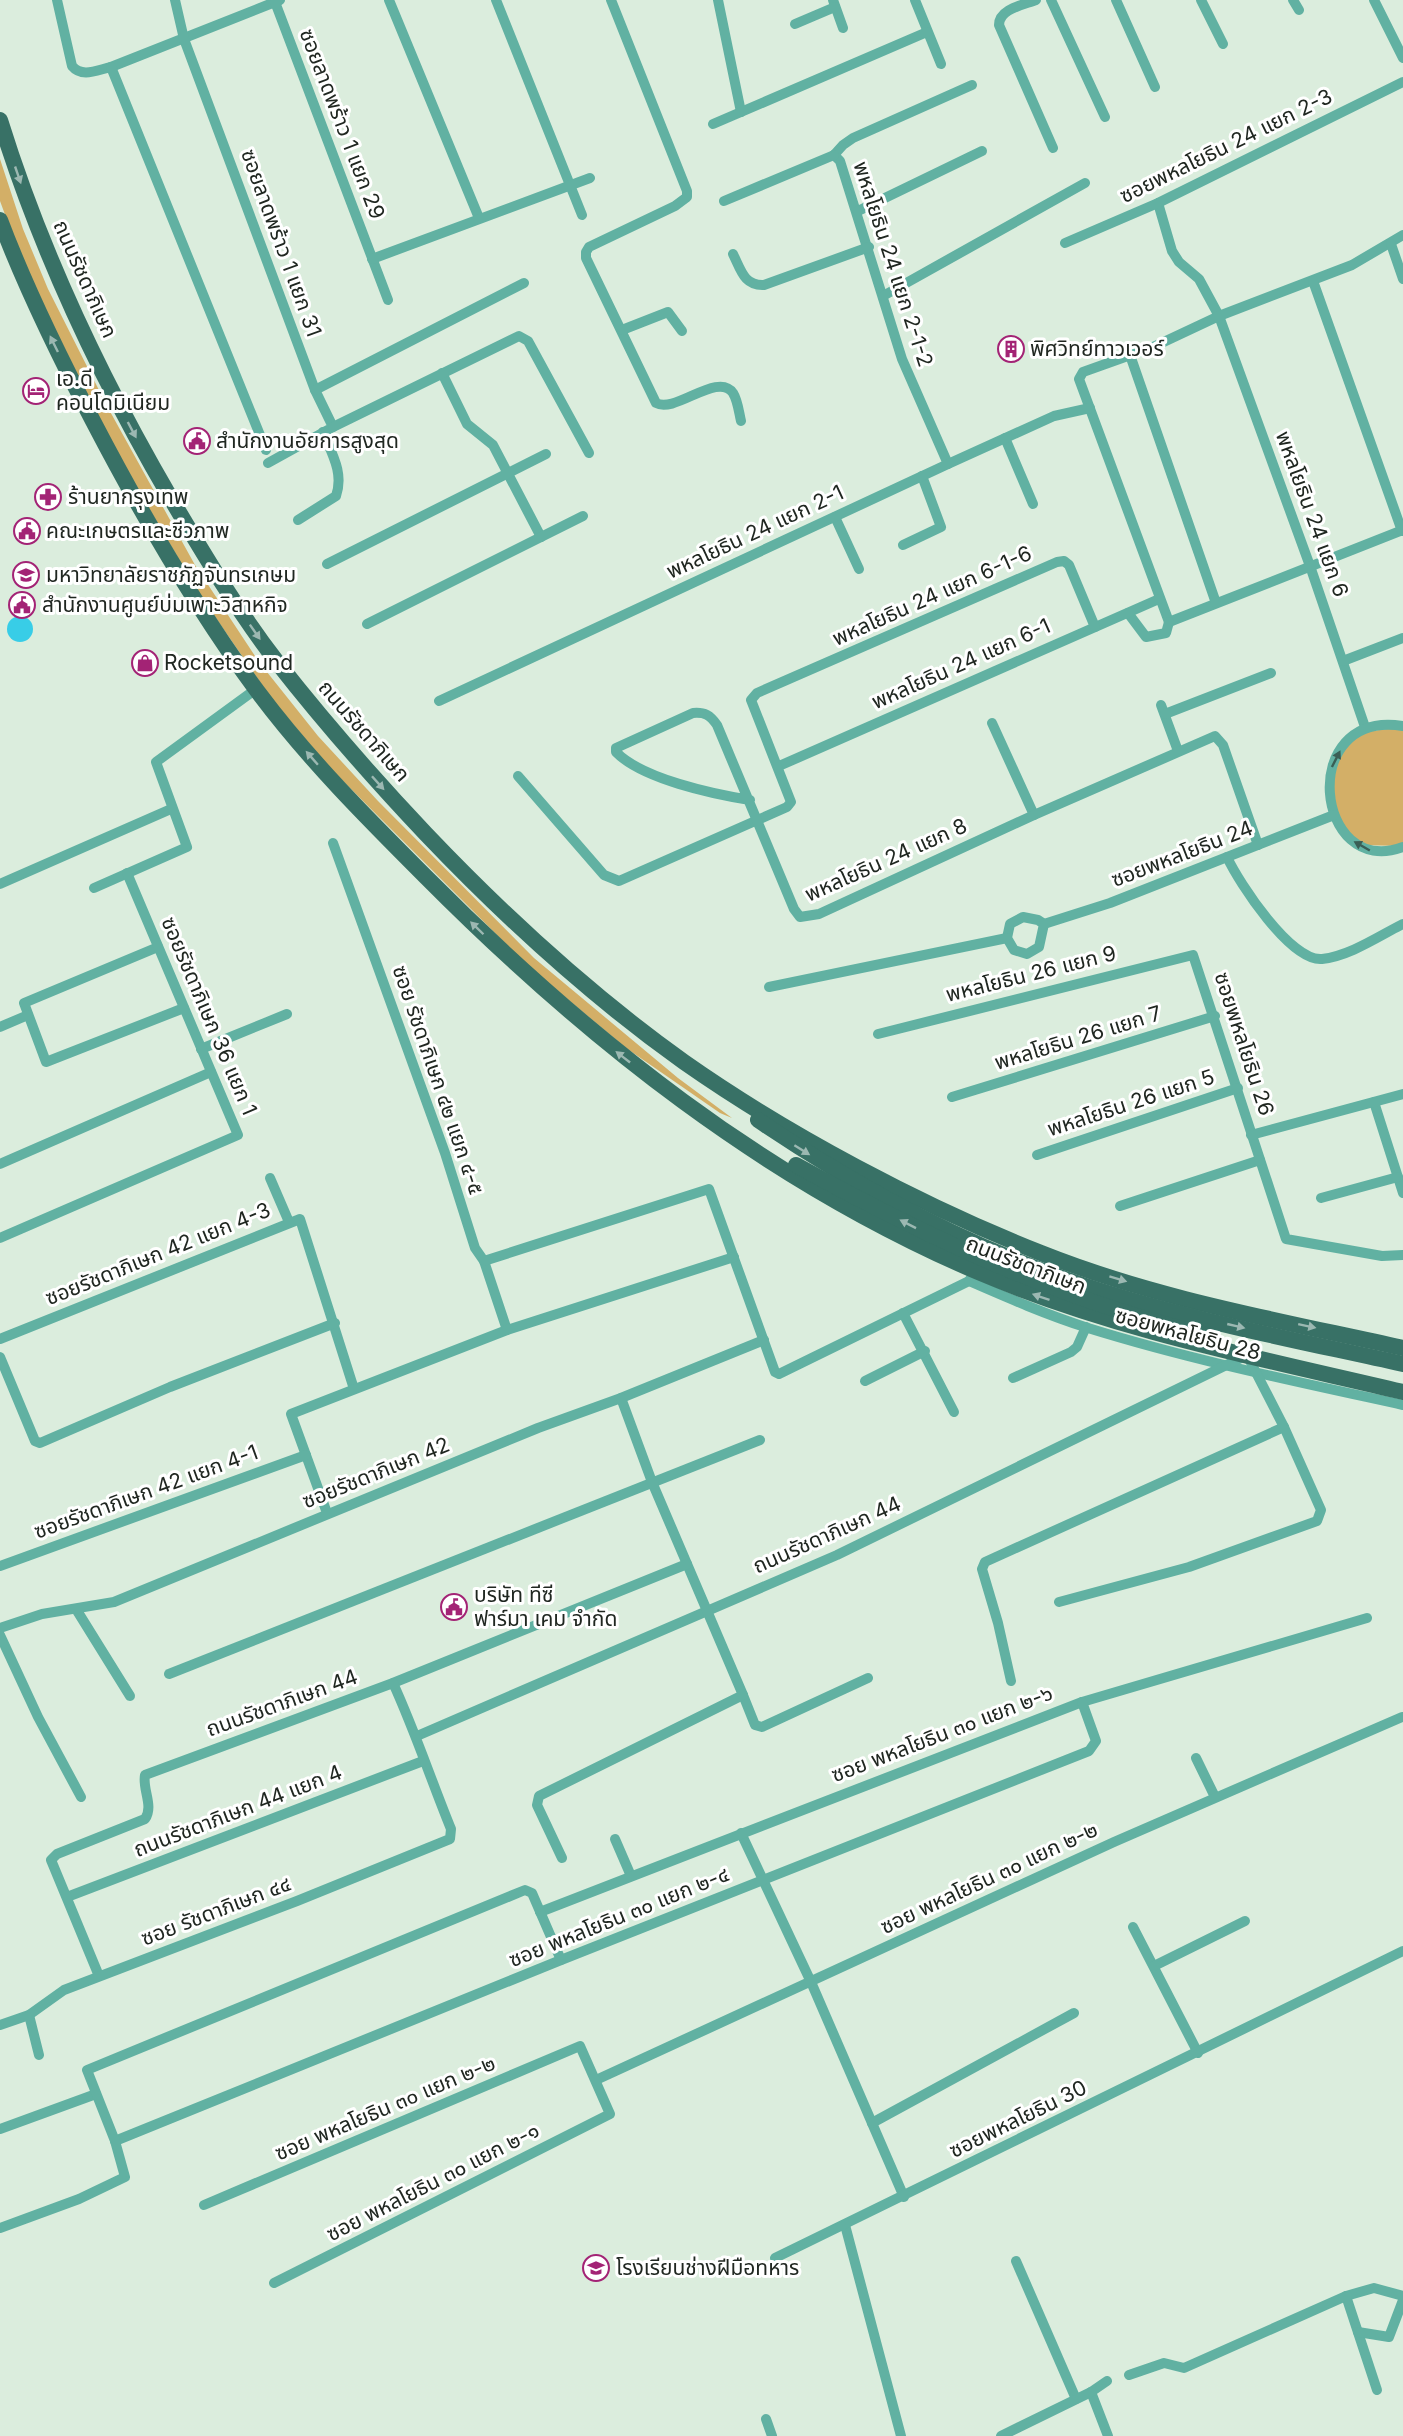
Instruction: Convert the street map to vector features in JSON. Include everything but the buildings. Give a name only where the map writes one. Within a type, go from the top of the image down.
[{"type":"main road","name":"ถนนรัชดาภิเษก","points":[[0,120],[45,248],[106,380],[188,527],[234,602],[275,660],[363,766],[511,920],[592,992],[725,1096],[800,1149],[932,1222],[1014,1259],[1068,1280],[1154,1307],[1403,1364]]},
{"type":"main road","name":"ถนนรัชดาภิเษก","points":[[0,220],[33,300],[127,487],[169,559],[256,688],[337,786],[468,920],[579,1021],[669,1093],[740,1142],[810,1186],[972,1276],[1127,1326],[1403,1392]]},
{"type":"main road","name":"ถนนรัชดาภิเษก","points":[[688,1065],[858,1166],[962,1219],[1044,1254],[1131,1284],[1403,1347]]},
{"type":"main road","name":"ถนนรัชดาภิเษก","points":[[669,1093],[936,1238],[1028,1278],[1198,1332],[1403,1380]]},
{"type":"street","points":[[57,0],[72,66],[76,71],[86,73],[111,67],[277,1]]},
{"type":"street","name":"ซอยลาดพร้าว 1 แยก 31","points":[[175,0],[184,39],[315,390],[338,466],[340,484],[336,496],[298,520]]},
{"type":"street","points":[[389,0],[479,218]]},
{"type":"street","points":[[496,0],[582,215]]},
{"type":"street","points":[[611,0],[687,191],[683,202],[589,247],[586,252],[656,403],[666,405],[720,387],[731,390],[741,421]]},
{"type":"street","points":[[718,0],[741,112]]},
{"type":"street","points":[[915,0],[941,64]]},
{"type":"street","points":[[1036,0],[1006,12],[999,20],[999,25],[1053,148]]},
{"type":"street","points":[[1051,0],[1105,117]]},
{"type":"street","points":[[1116,0],[1155,87]]},
{"type":"street","points":[[1201,0],[1223,44]]},
{"type":"street","points":[[1374,0],[1403,58]]},
{"type":"street","name":"ซอยลาดพร้าว 1 แยก 29","points":[[277,1],[388,300]]},
{"type":"street","points":[[795,24],[834,3],[843,28]]},
{"type":"street","points":[[713,124],[927,32]]},
{"type":"street","points":[[111,67],[266,450]]},
{"type":"street","name":"ซอยพหลโยธิน 24 แยก 2-3","points":[[1065,243],[1158,202],[1403,82]]},
{"type":"street","name":"พหลโยธิน 24 แยก 2-1-2","points":[[948,464],[902,359],[858,211],[840,161],[834,155],[853,138],[972,85]]},
{"type":"street","points":[[858,211],[982,151]]},
{"type":"street","points":[[724,201],[834,155]]},
{"type":"street","points":[[372,259],[590,178]]},
{"type":"street","points":[[883,296],[1085,183]]},
{"type":"street","name":"พหลโยธิน 24 แยก 6","points":[[1158,202],[1172,251],[1179,262],[1199,279],[1219,316],[1310,566],[1365,727]]},
{"type":"street","points":[[1128,613],[1146,637],[1166,633],[1168,619],[1079,375],[1219,316],[1313,281],[1371,256],[1403,235]]},
{"type":"street","points":[[1391,244],[1403,279]]},
{"type":"street","points":[[733,254],[747,282],[754,286],[764,285],[868,248]]},
{"type":"street","points":[[1168,619],[1216,603],[1402,530],[1313,281]]},
{"type":"street","points":[[315,390],[524,284]]},
{"type":"street","points":[[622,330],[668,312],[682,331]]},
{"type":"street","points":[[268,463],[328,430],[514,337],[524,337],[589,453]]},
{"type":"street","points":[[1130,355],[1216,603]]},
{"type":"street","points":[[442,373],[467,424],[493,446],[541,537]]},
{"type":"street","name":"พหลโยธิน 24 แยก 2-1","points":[[440,701],[1005,438],[1054,417],[1090,408]]},
{"type":"street","points":[[1005,438],[1034,504]]},
{"type":"street","points":[[327,564],[546,454]]},
{"type":"street","points":[[903,545],[942,527],[922,476]]},
{"type":"street","points":[[367,624],[583,516]]},
{"type":"street","points":[[835,517],[859,569]]},
{"type":"street","name":"พหลโยธิน 24 แยก 6-1-6","points":[[778,766],[751,700],[757,693],[1057,562],[1064,561],[1069,565],[1095,627]]},
{"type":"street","name":"พหลโยธิน 24 แยก 6-1","points":[[778,766],[1159,599]]},
{"type":"street","points":[[1343,661],[1403,638]]},
{"type":"street","points":[[1178,751],[1163,709],[1271,673]]},
{"type":"street","points":[[94,888],[187,847],[157,767],[159,757],[256,688]]},
{"type":"street","name":"พหลโยธิน 24 แยก 8","points":[[750,800],[715,794],[650,773],[626,762],[616,752],[616,748],[693,713],[702,712],[711,716],[750,800],[794,909],[800,917],[819,914],[1034,815],[1215,736],[1221,740],[1258,845]]},
{"type":"street","points":[[992,723],[1034,815]]},
{"type":"street","points":[[1403,726],[1382,724],[1365,727],[1346,743],[1333,764],[1329,782],[1334,815],[1348,836],[1365,850],[1383,852],[1403,847]]},
{"type":"street","points":[[518,776],[603,874],[611,879],[626,879],[787,807],[791,802],[778,766]]},
{"type":"street","points":[[0,884],[171,809]]},
{"type":"street","name":"ซอยพหลโยธิน 24","points":[[1007,938],[1007,931],[1016,920],[1030,918],[1044,924],[1110,903],[1334,815]]},
{"type":"street","name":"ซอย รัชดาภิเษก ๔๒ แยก ๔-๕","points":[[333,843],[445,1153],[475,1248],[484,1262],[507,1330]]},
{"type":"street","points":[[1227,857],[1233,869],[1276,928],[1309,957],[1320,959],[1333,957],[1403,924]]},
{"type":"street","name":"ซอยรัชดาภิเษก 36 แยก 1","points":[[0,1238],[238,1135],[127,873]]},
{"type":"street","points":[[769,987],[1007,938],[1014,950],[1020,953],[1034,951],[1043,940],[1044,924]]},
{"type":"street","points":[[158,946],[24,1003],[47,1063],[184,1008]]},
{"type":"street","name":"ซอยพหลโยธิน 26","points":[[1193,955],[1215,1016],[1251,1135],[1403,1094]]},
{"type":"street","name":"พหลโยธิน 26 แยก 9","points":[[878,1034],[1193,955]]},
{"type":"street","points":[[201,1049],[287,1014]]},
{"type":"street","points":[[0,1027],[28,1015]]},
{"type":"street","name":"พหลโยธิน 26 แยก 7","points":[[952,1097],[1215,1016]]},
{"type":"street","points":[[0,1164],[211,1072]]},
{"type":"street","name":"พหลโยธิน 26 แยก 5","points":[[1037,1155],[1238,1088]]},
{"type":"street","points":[[1374,1102],[1403,1193]]},
{"type":"street","points":[[1251,1135],[1286,1239],[1382,1256],[1403,1255]]},
{"type":"street","points":[[1120,1206],[1260,1160]]},
{"type":"street","points":[[270,1178],[289,1222]]},
{"type":"street","points":[[1321,1198],[1398,1178]]},
{"type":"street","points":[[484,1262],[709,1189],[775,1372],[779,1374],[903,1314],[972,1276]]},
{"type":"street","name":"ซอยรัชดาภิเษก 42 แยก 4-3","points":[[0,1339],[300,1219],[335,1323],[354,1389]]},
{"type":"street","points":[[327,1513],[291,1414],[507,1330],[734,1257]]},
{"type":"street","name":"ซอยพหลโยธิน 28","points":[[972,1276],[1086,1328],[1228,1366],[1403,1405]]},
{"type":"street","points":[[903,1314],[925,1351],[954,1412]]},
{"type":"street","points":[[0,1357],[35,1442],[40,1443],[170,1387],[335,1323]]},
{"type":"street","points":[[1013,1378],[1071,1352],[1077,1347],[1086,1328]]},
{"type":"street","name":"ซอยรัชดาภิเษก 42","points":[[0,1628],[42,1614],[114,1602],[327,1513],[764,1340]]},
{"type":"street","points":[[865,1381],[925,1351]]},
{"type":"street","points":[[1059,1602],[1189,1567],[1317,1521],[1321,1510],[1284,1427],[1247,1355]]},
{"type":"street","name":"ถนนรัชดาภิเษก 44","points":[[417,1736],[837,1555],[1247,1355]]},
{"type":"street","points":[[621,1398],[652,1482],[755,1725],[762,1727],[868,1678]]},
{"type":"street","points":[[1011,1681],[998,1623],[982,1569],[985,1562],[1284,1427]]},
{"type":"street","points":[[169,1674],[760,1440]]},
{"type":"street","name":"ซอยรัชดาภิเษก 42 แยก 4-1","points":[[0,1566],[306,1455]]},
{"type":"street","name":"ถนนรัชดาภิเษก 44","points":[[99,1976],[53,1866],[53,1856],[145,1819],[149,1809],[145,1775],[393,1683],[687,1563]]},
{"type":"street","points":[[76,1609],[130,1696]]},
{"type":"street","name":"ซอย พหลโยธิน ๓๐ แยก ๒-๖","points":[[540,1912],[1082,1702],[1367,1618]]},
{"type":"street","points":[[0,1635],[38,1717],[81,1797]]},
{"type":"street","points":[[393,1683],[417,1736],[423,1761]]},
{"type":"street","points":[[562,1858],[537,1805],[539,1796],[743,1695]]},
{"type":"street","name":"ซอย พหลโยธิน ๓๐ แยก ๒-๔","points":[[115,2141],[561,1960],[1089,1751],[1096,1741],[1082,1702]]},
{"type":"street","name":"ซอย พหลโยธิน ๓๐ แยก ๒-๒","points":[[204,2205],[580,2046],[596,2080],[1215,1797],[1402,1717]]},
{"type":"street","points":[[1196,1758],[1215,1797]]},
{"type":"street","name":"ถนนรัชดาภิเษก 44 แยก 4","points":[[67,1898],[423,1761]]},
{"type":"street","name":"ซอย รัชดาภิเษก ๔๔","points":[[0,2025],[29,2015],[52,1996],[99,1976],[297,1901],[450,1839],[451,1829],[423,1761]]},
{"type":"street","points":[[741,1833],[811,1982],[904,2197]]},
{"type":"street","points":[[615,1839],[631,1876]]},
{"type":"street","points":[[0,2228],[80,2199],[125,2177],[115,2141],[87,2070],[525,1890],[532,1893],[561,1960]]},
{"type":"street","points":[[1154,1966],[1245,1921]]},
{"type":"street","points":[[1133,1927],[1198,2053]]},
{"type":"street","name":"ซอยพหลโยธิน 30","points":[[775,2258],[904,2197],[1403,1951]]},
{"type":"street","points":[[872,2123],[1074,2013]]},
{"type":"street","points":[[29,2015],[39,2055]]},
{"type":"street","name":"ซอย พหลโยธิน ๓๐ แยก ๒-๑","points":[[274,2283],[610,2114],[596,2080]]},
{"type":"street","points":[[0,2130],[96,2094]]},
{"type":"street","points":[[845,2225],[901,2436]]},
{"type":"street","points":[[1016,2261],[1076,2399]]},
{"type":"street","points":[[1129,2375],[1164,2363],[1184,2368],[1346,2295],[1374,2288],[1403,2298],[1388,2338],[1358,2332]]},
{"type":"street","points":[[1346,2295],[1377,2390]]},
{"type":"street","points":[[1001,2436],[1091,2392],[1107,2381]]},
{"type":"street","points":[[1091,2392],[1108,2436]]},
{"type":"street","points":[[766,2419],[772,2436]]},
{"type":"shaded area","points":[[0,159],[23,229],[48,289],[107,406],[195,565],[259,662],[318,736],[378,801],[534,958],[678,1078],[732,1118],[720,1113],[626,1048],[529,967],[328,766],[271,698],[200,595],[125,468],[71,364],[17,247],[0,201]]},
{"type":"shaded area","points":[[1403,727],[1403,846],[1357,845],[1337,820],[1330,794],[1335,759],[1356,733]]},
{"type":"water","points":[[20,616],[29,620],[33,629],[29,638],[20,642],[11,638],[7,629],[11,620]]},
{"type":"place","name":"พิศวิทย์ทาวเวอร์","points":[[1011,349]]},
{"type":"place","name":"เอ.ดี คอนโดมิเนียม","points":[[36,391]]},
{"type":"place","name":"สำนักงานอัยการสูงสุด","points":[[197,441]]},
{"type":"place","name":"ร้านยากรุงเทพ","points":[[48,497]]},
{"type":"place","name":"คณะเกษตรและชีวภาพ","points":[[27,531]]},
{"type":"place","name":"มหาวิทยาลัยราชภัฏจันทรเกษม","points":[[26,575]]},
{"type":"place","name":"สำนักงานศูนย์บ่มเพาะวิสาหกิจ","points":[[22,605]]},
{"type":"place","name":"Rocketsound","points":[[145,663]]},
{"type":"place","name":"บริษัท ทีซี ฟาร์มา เคม จำกัด","points":[[454,1607]]},
{"type":"place","name":"โรงเรียนช่างฝีมือทหาร","points":[[596,2268]]}]
